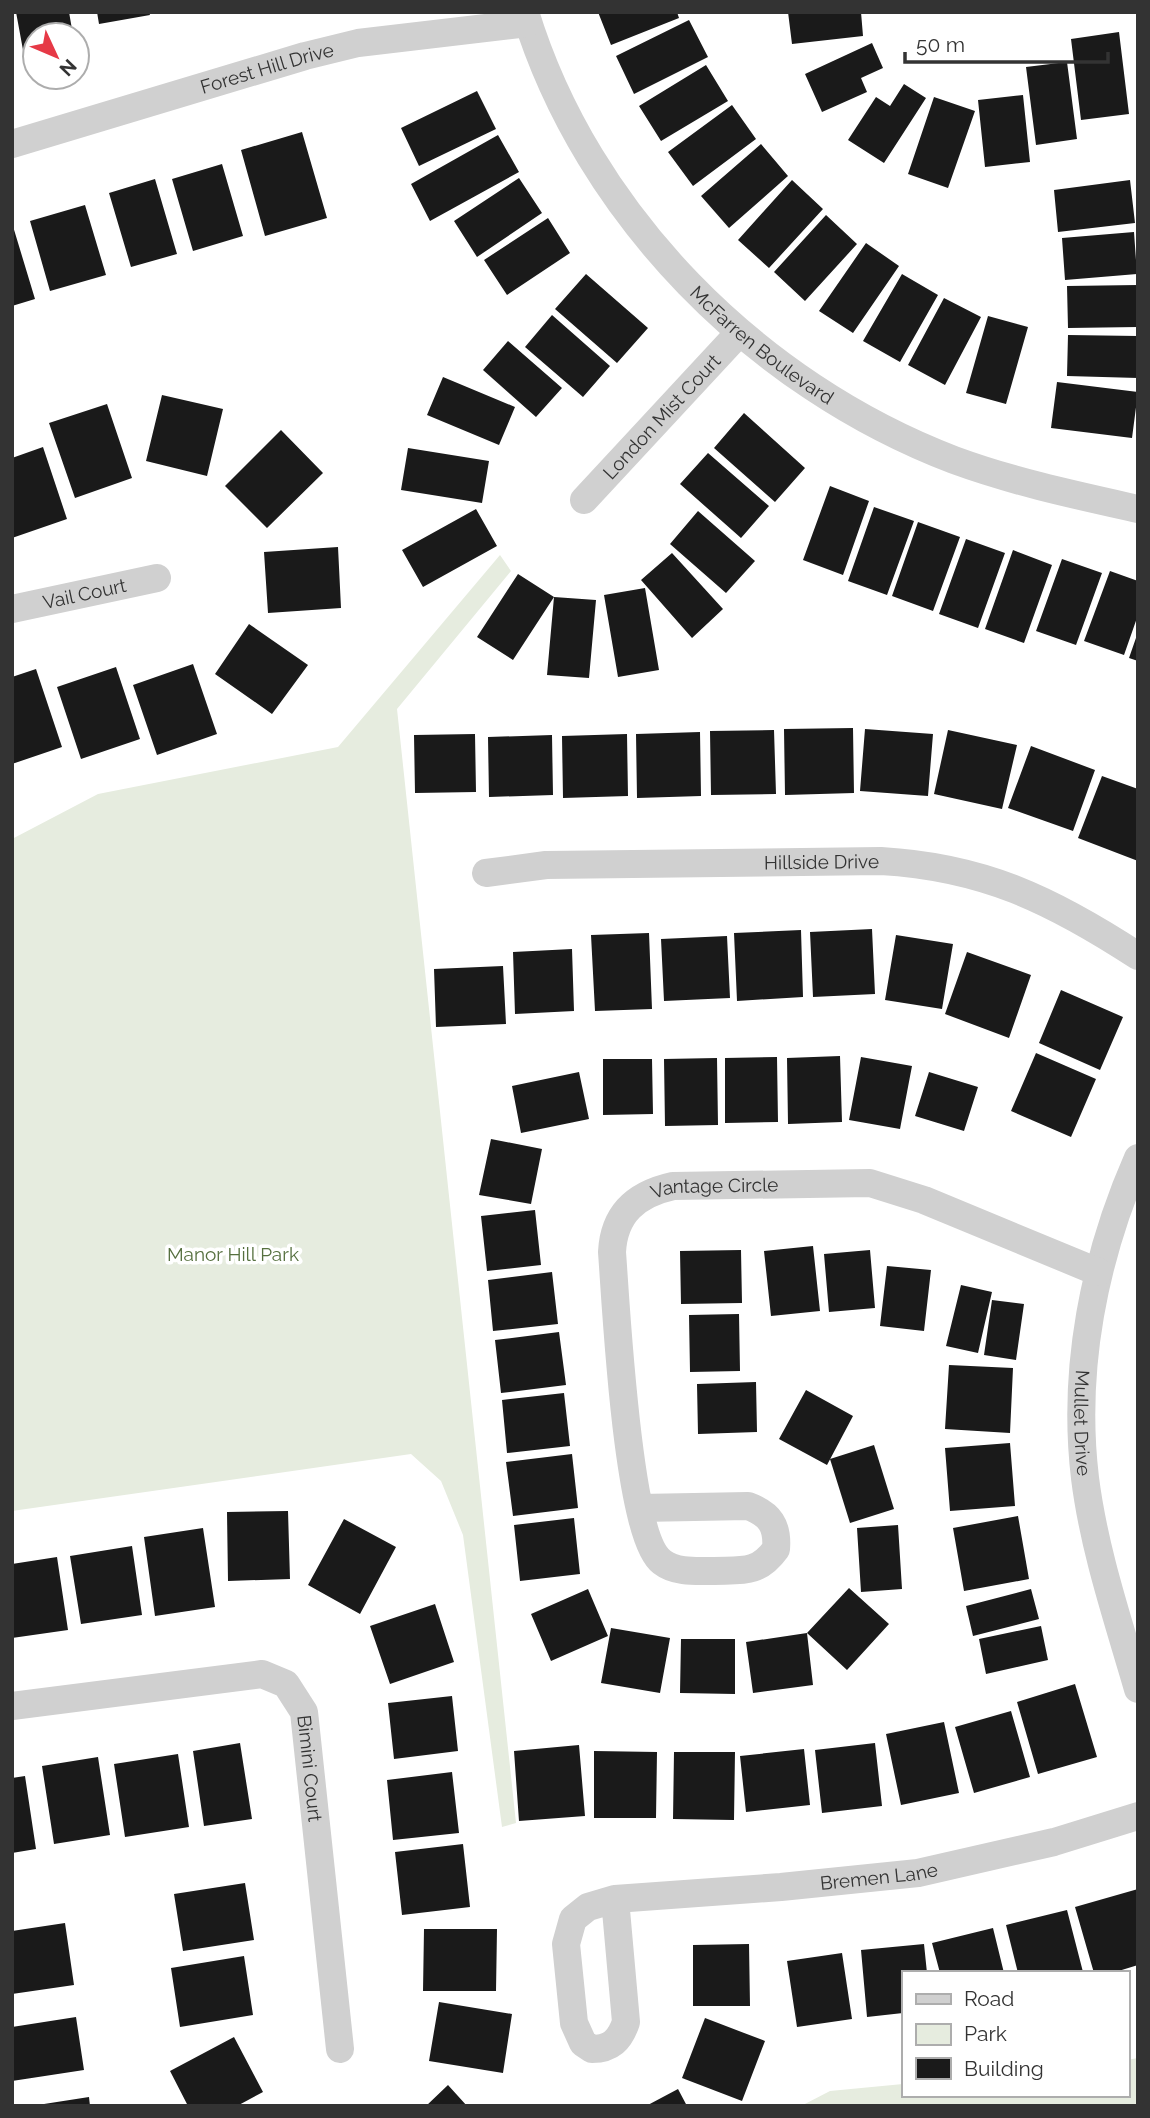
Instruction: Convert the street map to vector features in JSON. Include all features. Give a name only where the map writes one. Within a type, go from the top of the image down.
[{"type":"street","name":"Forest Hill Drive","points":[[12,144],[304,56],[358,43],[526,18]]},
{"type":"street","name":"McFarren Boulevard","points":[[526,18],[565,111],[598,168],[636,222],[680,275],[739,333],[832,400],[895,434],[1005,478],[1138,509]]},
{"type":"street","name":"London Mist Court","points":[[583,500],[739,333]]},
{"type":"street","name":"Vail Court","points":[[12,609],[157,578]]},
{"type":"street","name":"Hillside Drive","points":[[486,873],[546,865],[881,861],[931,864],[981,876],[1051,904],[1138,956]]},
{"type":"street","name":"Mullet Drive","points":[[1138,1158],[1115,1210],[1098,1272],[1082,1381],[1080,1429],[1085,1481],[1098,1550],[1138,1689]]},
{"type":"street","name":"Vantage Circle","points":[[640,1508],[628,1451],[612,1252],[618,1220],[632,1202],[652,1190],[673,1186],[870,1183],[924,1200],[1098,1272]]},
{"type":"street","name":"Bimini Court","points":[[12,1706],[262,1674],[286,1684],[304,1712],[341,2049]]},
{"type":"street","name":"Bremen Lane","points":[[615,1899],[626,2022],[619,2039],[612,2045],[592,2049],[583,2043],[574,2023],[566,1944],[573,1919],[580,1911],[615,1899],[781,1887],[918,1873],[1054,1842],[1138,1816]]},
{"type":"green space","name":"Manor Hill Park","points":[[500,555],[511,571],[397,709],[516,1823],[502,1827],[463,1535],[441,1481],[411,1454],[12,1511],[12,839],[98,794],[338,747]]},
{"type":"green space","points":[[1138,2058],[1138,2106],[801,2106],[830,2091],[902,2084],[902,2097],[1129,2097],[1129,2060]]},
{"type":"building","points":[[16,12],[69,12],[71,21],[21,21],[21,39]]},
{"type":"building","points":[[97,12],[149,12],[150,15],[99,24]]},
{"type":"building","points":[[598,12],[677,12],[679,18],[611,45]]},
{"type":"building","points":[[788,12],[861,12],[863,36],[792,44]]},
{"type":"building","points":[[689,20],[708,57],[634,94],[616,56]]},
{"type":"building","points":[[1119,32],[1129,114],[1081,120],[1071,39]]},
{"type":"building","points":[[872,43],[883,68],[861,78],[867,92],[822,112],[805,74]]},
{"type":"building","points":[[1067,62],[1077,139],[1036,145],[1026,67]]},
{"type":"building","points":[[706,65],[728,101],[661,141],[639,106]]},
{"type":"building","points":[[904,84],[926,98],[884,163],[848,140],[876,97],[890,106]]},
{"type":"building","points":[[477,91],[496,129],[419,166],[401,128]]},
{"type":"building","points":[[1023,95],[1030,162],[985,167],[978,100]]},
{"type":"building","points":[[934,97],[975,111],[948,188],[908,174]]},
{"type":"building","points":[[732,105],[756,139],[693,186],[668,152]]},
{"type":"building","points":[[302,132],[327,218],[265,236],[241,150]]},
{"type":"building","points":[[498,135],[519,172],[430,221],[411,184]]},
{"type":"building","points":[[761,144],[788,176],[729,228],[701,196]]},
{"type":"building","points":[[222,164],[243,236],[193,251],[172,179]]},
{"type":"building","points":[[519,178],[542,213],[477,257],[454,221]]},
{"type":"building","points":[[155,179],[177,254],[131,267],[109,193]]},
{"type":"building","points":[[792,180],[823,209],[769,268],[738,240]]},
{"type":"building","points":[[1130,180],[1135,223],[1058,232],[1054,190]]},
{"type":"building","points":[[85,205],[106,275],[50,291],[30,221]]},
{"type":"building","points":[[826,215],[857,244],[805,301],[774,272]]},
{"type":"building","points":[[548,218],[570,253],[507,295],[484,260]]},
{"type":"building","points":[[12,223],[35,299],[12,306]]},
{"type":"building","points":[[1134,232],[1137,274],[1065,280],[1062,238]]},
{"type":"building","points":[[866,243],[899,266],[853,333],[819,311]]},
{"type":"building","points":[[586,274],[648,328],[617,363],[555,309]]},
{"type":"building","points":[[902,274],[938,295],[900,362],[863,341]]},
{"type":"building","points":[[1138,285],[1138,327],[1068,328],[1067,286]]},
{"type":"building","points":[[944,298],[981,317],[945,385],[908,365]]},
{"type":"building","points":[[552,315],[610,366],[583,397],[525,347]]},
{"type":"building","points":[[988,316],[1028,327],[1006,404],[966,393]]},
{"type":"building","points":[[1068,335],[1138,336],[1138,378],[1067,376]]},
{"type":"building","points":[[508,341],[562,388],[536,417],[483,370]]},
{"type":"building","points":[[443,377],[515,407],[499,445],[427,415]]},
{"type":"building","points":[[1057,382],[1138,392],[1132,438],[1051,428]]},
{"type":"building","points":[[162,395],[223,409],[207,476],[146,461]]},
{"type":"building","points":[[107,404],[132,478],[75,498],[49,423]]},
{"type":"building","points":[[744,413],[805,468],[775,502],[714,448]]},
{"type":"building","points":[[281,430],[323,473],[267,528],[225,486]]},
{"type":"building","points":[[43,447],[67,519],[12,538],[12,458]]},
{"type":"building","points":[[408,448],[489,461],[482,503],[401,490]]},
{"type":"building","points":[[708,453],[769,506],[741,538],[680,484]]},
{"type":"building","points":[[830,486],[869,501],[843,575],[803,560]]},
{"type":"building","points":[[874,507],[914,521],[887,595],[848,581]]},
{"type":"building","points":[[476,509],[497,546],[423,587],[402,550]]},
{"type":"building","points":[[698,511],[755,561],[726,593],[670,544]]},
{"type":"building","points":[[918,522],[960,537],[933,611],[892,596]]},
{"type":"building","points":[[966,539],[1005,553],[978,628],[939,614]]},
{"type":"building","points":[[338,547],[341,608],[268,613],[264,552]]},
{"type":"building","points":[[1013,550],[1052,565],[1024,643],[985,629]]},
{"type":"building","points":[[672,553],[723,609],[692,638],[641,580]]},
{"type":"building","points":[[1062,559],[1102,573],[1076,645],[1036,631]]},
{"type":"building","points":[[1110,571],[1138,581],[1138,615],[1124,655],[1084,641]]},
{"type":"building","points":[[518,574],[554,597],[513,660],[477,637]]},
{"type":"building","points":[[645,588],[659,670],[618,677],[604,595]]},
{"type":"building","points":[[554,597],[596,600],[589,678],[547,675]]},
{"type":"building","points":[[249,624],[308,665],[272,714],[215,674]]},
{"type":"building","points":[[1138,635],[1138,661],[1129,658]]},
{"type":"building","points":[[193,664],[217,734],[157,755],[133,685]]},
{"type":"building","points":[[116,667],[140,739],[81,759],[57,687]]},
{"type":"building","points":[[36,669],[62,747],[12,764],[12,677]]},
{"type":"building","points":[[853,728],[854,793],[785,795],[784,729]]},
{"type":"building","points":[[865,729],[933,734],[928,796],[860,791]]},
{"type":"building","points":[[774,730],[776,794],[711,795],[710,731]]},
{"type":"building","points":[[948,730],[1017,745],[1002,809],[934,794]]},
{"type":"building","points":[[700,732],[701,796],[637,798],[636,734]]},
{"type":"building","points":[[475,734],[476,792],[415,793],[414,735]]},
{"type":"building","points":[[627,734],[628,796],[563,798],[562,736]]},
{"type":"building","points":[[552,735],[553,795],[489,797],[488,737]]},
{"type":"building","points":[[1031,746],[1095,770],[1073,831],[1008,808]]},
{"type":"building","points":[[1102,776],[1138,789],[1138,861],[1078,838]]},
{"type":"building","points":[[872,929],[875,994],[813,997],[810,932]]},
{"type":"building","points":[[801,930],[803,997],[737,1001],[734,933]]},
{"type":"building","points":[[649,933],[652,1009],[595,1011],[591,935]]},
{"type":"building","points":[[896,935],[953,944],[942,1009],[885,1000]]},
{"type":"building","points":[[727,936],[730,998],[664,1001],[661,939]]},
{"type":"building","points":[[572,949],[574,1011],[515,1014],[513,952]]},
{"type":"building","points":[[967,952],[1031,975],[1009,1038],[945,1014]]},
{"type":"building","points":[[503,966],[506,1024],[436,1027],[434,969]]},
{"type":"building","points":[[1061,990],[1123,1017],[1100,1070],[1039,1043]]},
{"type":"building","points":[[1036,1053],[1096,1079],[1071,1137],[1011,1111]]},
{"type":"building","points":[[840,1056],[842,1122],[788,1124],[787,1058]]},
{"type":"building","points":[[777,1057],[778,1122],[725,1123],[725,1058]]},
{"type":"building","points":[[861,1057],[912,1066],[900,1129],[849,1120]]},
{"type":"building","points":[[717,1058],[718,1125],[665,1126],[664,1059]]},
{"type":"building","points":[[603,1059],[652,1059],[653,1114],[603,1115]]},
{"type":"building","points":[[579,1072],[589,1119],[521,1133],[512,1086]]},
{"type":"building","points":[[929,1072],[978,1087],[964,1131],[915,1116]]},
{"type":"building","points":[[491,1139],[542,1149],[531,1204],[479,1195]]},
{"type":"building","points":[[535,1210],[541,1265],[487,1271],[481,1216]]},
{"type":"building","points":[[813,1246],[820,1311],[771,1316],[764,1251]]},
{"type":"building","points":[[741,1250],[742,1303],[681,1304],[680,1251]]},
{"type":"building","points":[[870,1250],[875,1308],[829,1312],[824,1254]]},
{"type":"building","points":[[887,1266],[931,1270],[924,1331],[880,1326]]},
{"type":"building","points":[[552,1272],[558,1324],[493,1331],[488,1280]]},
{"type":"building","points":[[961,1285],[992,1292],[978,1353],[946,1346]]},
{"type":"building","points":[[992,1300],[1024,1304],[1016,1360],[984,1355]]},
{"type":"building","points":[[739,1314],[740,1371],[690,1372],[689,1315]]},
{"type":"building","points":[[559,1332],[566,1385],[501,1393],[495,1340]]},
{"type":"building","points":[[949,1365],[1013,1368],[1010,1433],[945,1429]]},
{"type":"building","points":[[756,1382],[757,1432],[698,1434],[697,1384]]},
{"type":"building","points":[[806,1390],[853,1416],[827,1465],[779,1439]]},
{"type":"building","points":[[564,1393],[570,1446],[507,1453],[502,1400]]},
{"type":"building","points":[[1010,1443],[1015,1506],[950,1511],[945,1448]]},
{"type":"building","points":[[874,1445],[894,1509],[850,1523],[830,1459]]},
{"type":"building","points":[[572,1454],[578,1508],[513,1516],[506,1462]]},
{"type":"building","points":[[288,1511],[290,1579],[228,1581],[227,1512]]},
{"type":"building","points":[[1018,1516],[1029,1579],[964,1591],[953,1528]]},
{"type":"building","points":[[574,1518],[580,1574],[520,1581],[514,1525]]},
{"type":"building","points":[[344,1519],[396,1547],[360,1614],[308,1585]]},
{"type":"building","points":[[898,1525],[902,1589],[861,1592],[857,1528]]},
{"type":"building","points":[[203,1528],[215,1607],[155,1616],[144,1537]]},
{"type":"building","points":[[132,1546],[142,1615],[81,1624],[70,1556]]},
{"type":"building","points":[[57,1557],[68,1630],[12,1638],[12,1564]]},
{"type":"building","points":[[849,1588],[889,1624],[847,1670],[807,1633]]},
{"type":"building","points":[[588,1589],[608,1636],[551,1661],[531,1614]]},
{"type":"building","points":[[1031,1589],[1039,1619],[973,1636],[966,1606]]},
{"type":"building","points":[[435,1604],[454,1662],[390,1684],[370,1626]]},
{"type":"building","points":[[1041,1626],[1048,1660],[986,1674],[979,1639]]},
{"type":"building","points":[[611,1628],[670,1638],[660,1693],[601,1683]]},
{"type":"building","points":[[807,1633],[813,1685],[753,1693],[746,1642]]},
{"type":"building","points":[[681,1639],[735,1639],[735,1694],[680,1693]]},
{"type":"building","points":[[1075,1684],[1097,1757],[1038,1774],[1017,1702]]},
{"type":"building","points":[[452,1696],[458,1751],[394,1759],[388,1703]]},
{"type":"building","points":[[1011,1711],[1030,1777],[974,1793],[955,1727]]},
{"type":"building","points":[[944,1722],[959,1793],[901,1805],[886,1734]]},
{"type":"building","points":[[240,1743],[252,1819],[204,1826],[193,1751]]},
{"type":"building","points":[[875,1743],[882,1806],[822,1813],[815,1750]]},
{"type":"building","points":[[579,1745],[585,1816],[519,1821],[514,1751]]},
{"type":"building","points":[[804,1749],[810,1805],[746,1812],[740,1756]]},
{"type":"building","points":[[594,1751],[657,1752],[656,1818],[594,1818]]},
{"type":"building","points":[[674,1752],[735,1752],[734,1820],[673,1819]]},
{"type":"building","points":[[178,1754],[189,1827],[125,1837],[114,1764]]},
{"type":"building","points":[[98,1757],[110,1835],[54,1844],[42,1766]]},
{"type":"building","points":[[452,1772],[459,1833],[393,1840],[387,1780]]},
{"type":"building","points":[[25,1776],[36,1849],[12,1853],[12,1778]]},
{"type":"building","points":[[463,1844],[470,1907],[402,1915],[395,1852]]},
{"type":"building","points":[[245,1883],[254,1940],[183,1951],[174,1894]]},
{"type":"building","points":[[1138,1889],[1138,1965],[1118,1971],[1093,1971],[1075,1907]]},
{"type":"building","points":[[1067,1910],[1083,1971],[1018,1971],[1006,1925]]},
{"type":"building","points":[[65,1923],[74,1985],[12,1994],[12,1931]]},
{"type":"building","points":[[993,1928],[1004,1971],[939,1971],[932,1943]]},
{"type":"building","points":[[424,1929],[497,1929],[496,1991],[423,1991]]},
{"type":"building","points":[[749,1944],[750,2006],[693,2006],[693,1945]]},
{"type":"building","points":[[924,1944],[927,1971],[902,1971],[902,2013],[867,2017],[861,1950]]},
{"type":"building","points":[[842,1953],[852,2019],[797,2027],[787,1961]]},
{"type":"building","points":[[244,1956],[253,2015],[180,2027],[171,1968]]},
{"type":"building","points":[[439,2002],[512,2014],[503,2073],[429,2061]]},
{"type":"building","points":[[76,2017],[84,2070],[12,2081],[12,2027]]},
{"type":"building","points":[[705,2018],[765,2041],[742,2101],[682,2078]]},
{"type":"building","points":[[234,2037],[263,2092],[237,2106],[188,2106],[170,2071]]},
{"type":"building","points":[[448,2085],[467,2106],[426,2106]]},
{"type":"building","points":[[678,2089],[687,2106],[646,2106]]},
{"type":"building","points":[[89,2097],[90,2106],[44,2106],[44,2104]]}]
